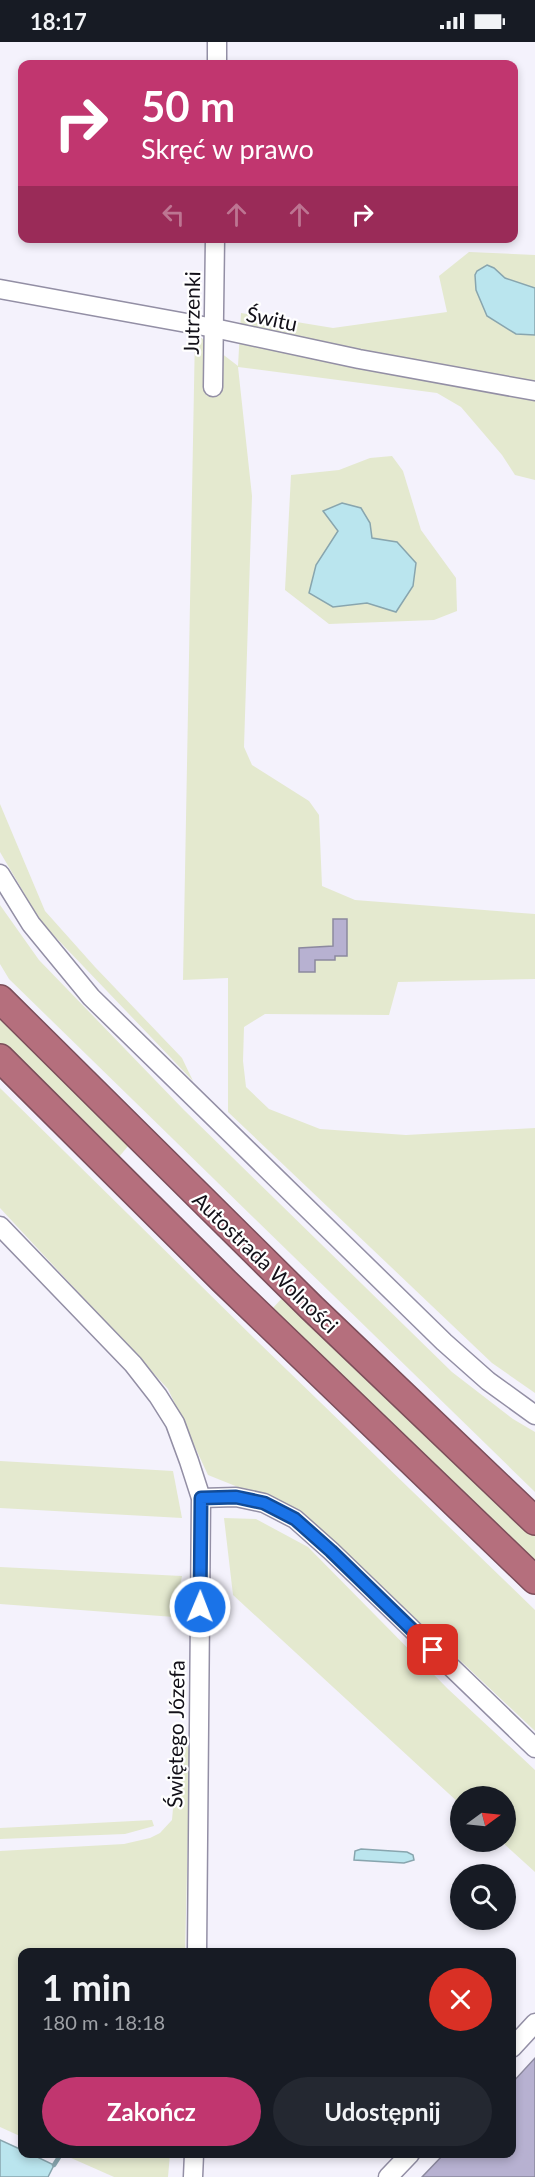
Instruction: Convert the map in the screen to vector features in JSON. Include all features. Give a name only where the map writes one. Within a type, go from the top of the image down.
[{"type":"highway","name":"Autostrada Wolności","points":[[0,999],[312,1308],[535,1521]]},
{"type":"highway","name":"Autostrada Wolności","points":[[0,1058],[223,1280],[535,1580]]},
{"type":"street","points":[[217,42],[217,60]]},
{"type":"street","name":"Jutrzenki","points":[[213,387],[215,243]]},
{"type":"street","name":"Świtu","points":[[0,289],[214,327],[347,357],[535,391]]},
{"type":"street","points":[[0,874],[31,924],[91,997],[444,1342],[488,1381],[535,1415]]},
{"type":"street","name":"Świętego Józefa","points":[[0,1226],[133,1364],[149,1384],[175,1423],[201,1498],[197,1948]]},
{"type":"street","points":[[201,1498],[236,1497],[264,1503],[295,1519],[535,1748]]},
{"type":"street","points":[[516,2044],[535,2023]]},
{"type":"street","points":[[193,2177],[194,2158]]},
{"type":"street","points":[[388,2177],[406,2158]]},
{"type":"green space","points":[[469,252],[535,255],[535,480],[515,475],[502,455],[461,407],[437,393],[238,367],[252,496],[244,747],[252,765],[309,801],[319,815],[322,886],[355,900],[535,914],[535,979],[398,982],[389,1015],[265,1014],[244,1027],[243,1061],[246,1087],[269,1109],[320,1129],[406,1135],[535,1128],[535,1393],[492,1363],[228,1112],[228,978],[183,980],[195,333],[238,366],[241,313],[333,328],[447,312],[439,276]]},
{"type":"green space","points":[[392,456],[403,471],[421,530],[456,578],[457,611],[434,620],[329,624],[285,590],[291,475],[339,470],[370,458]]},
{"type":"green space","points":[[0,804],[45,911],[182,1058],[193,1081],[41,922],[0,852]]},
{"type":"green space","points":[[0,905],[39,960],[184,1110],[452,1372],[513,1419],[535,1432],[535,1492],[9,979],[0,964]]},
{"type":"green space","points":[[0,1011],[129,1145],[118,1158],[0,1046]]},
{"type":"green space","points":[[0,1088],[535,1610],[535,1731],[342,1549],[295,1510],[208,1475],[168,1389],[0,1208]]},
{"type":"green space","points":[[284,1296],[535,1534],[535,1567],[272,1309]]},
{"type":"green space","points":[[0,1461],[173,1471],[182,1518],[0,1508]]},
{"type":"green space","points":[[224,1518],[256,1519],[308,1547],[448,1689],[535,1770],[535,1872],[513,1852],[516,1852],[516,1786],[450,1786],[450,1795],[233,1595]]},
{"type":"green space","points":[[0,1567],[182,1576],[174,1617],[0,1604]]},
{"type":"green space","points":[[184,1740],[190,1749],[185,1948],[18,1948],[18,2135],[0,2127],[0,1851],[124,1844],[150,1838],[160,1833],[172,1820],[178,1751]]},
{"type":"green space","points":[[152,1820],[154,1826],[125,1834],[0,1839],[0,1828]]},
{"type":"green space","points":[[71,2158],[170,2158],[168,2177],[114,2177]]},
{"type":"water","points":[[487,265],[505,278],[535,288],[535,335],[516,334],[487,316],[476,290],[475,275]]},
{"type":"water","points":[[342,503],[361,508],[370,523],[372,538],[397,542],[416,563],[413,586],[396,612],[367,603],[333,607],[309,593],[316,565],[338,531],[323,511]]},
{"type":"water","points":[[361,1849],[407,1852],[413,1855],[414,1860],[404,1863],[354,1860],[355,1851]]},
{"type":"water","points":[[0,2140],[18,2148],[18,2158],[39,2158],[54,2165],[48,2177],[0,2177]]},
{"type":"building","points":[[333,919],[347,919],[347,956],[335,956],[335,960],[315,960],[315,972],[299,972],[299,948],[333,946]]},
{"type":"building","points":[[535,2058],[535,2177],[422,2177],[440,2158],[516,2158],[516,2079]]},
{"type":"waterway","points":[[54,2165],[58,2158]]},
{"type":"route","points":[[200,1607],[201,1498],[236,1497],[264,1503],[295,1519],[433,1650]]}]
